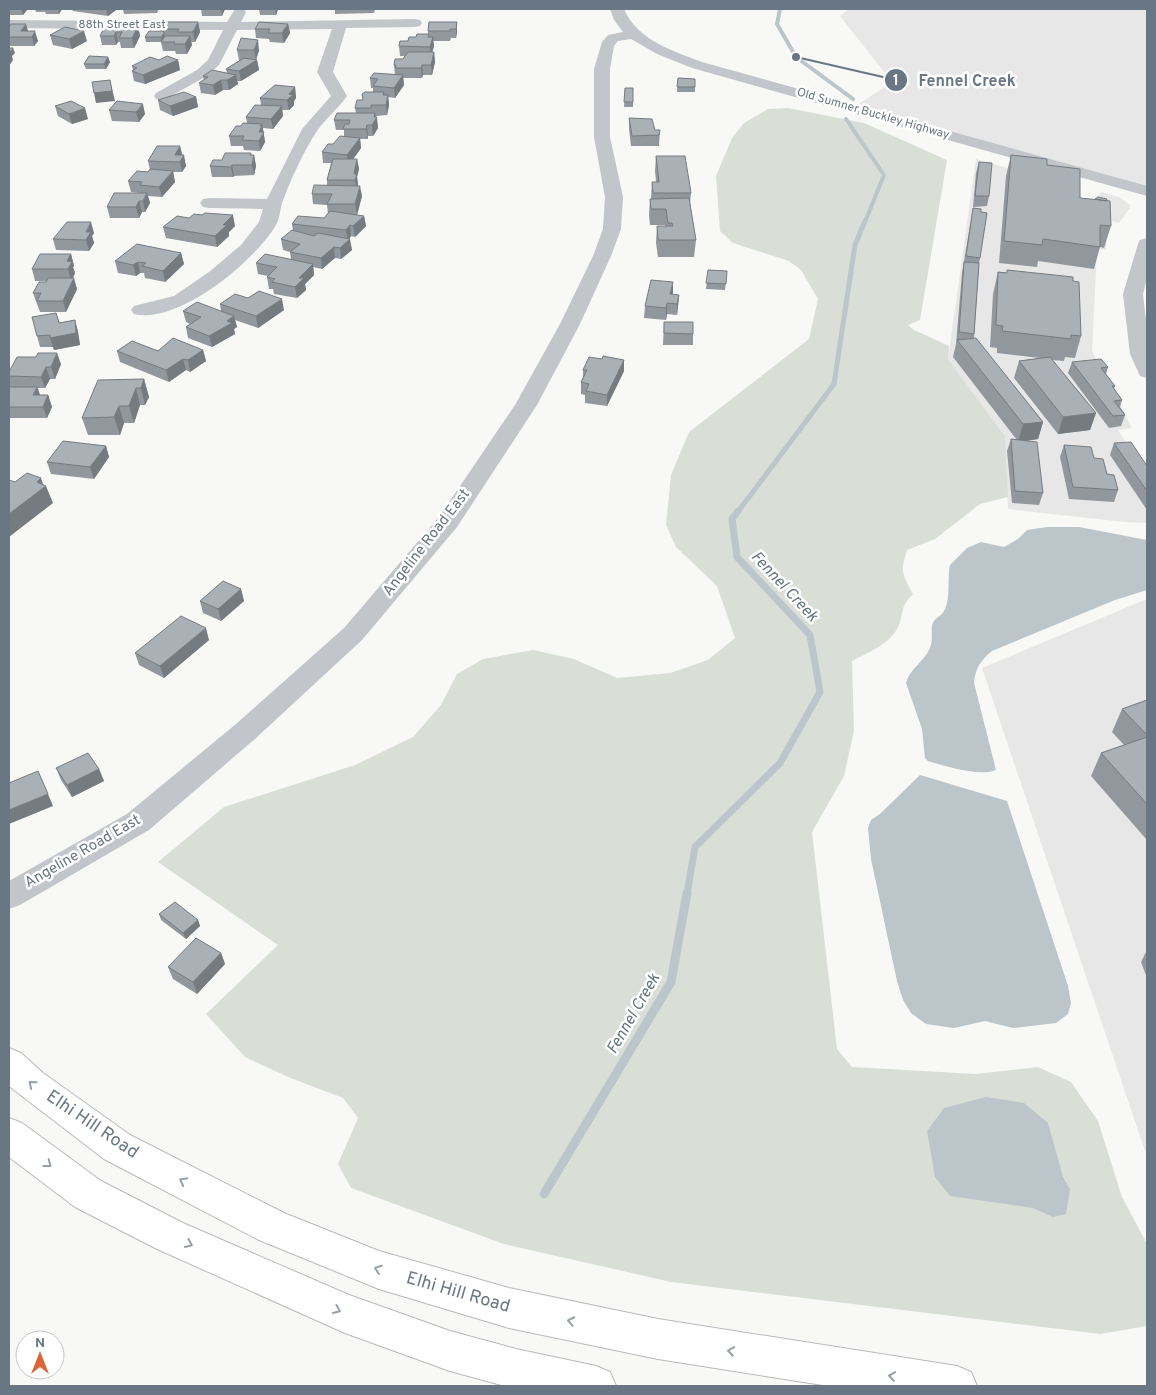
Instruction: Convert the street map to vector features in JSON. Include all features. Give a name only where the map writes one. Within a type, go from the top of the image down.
[{"type":"highway","name":"Elhi Hill Road","points":[[9,1064],[31,1084],[117,1147],[272,1227],[379,1270],[509,1308],[658,1339],[957,1386]]},
{"type":"highway","points":[[9,1135],[88,1194],[170,1236],[345,1313],[450,1351],[516,1369],[596,1386]]},
{"type":"street","points":[[162,96],[210,67],[241,9]]},
{"type":"street","name":"Old Sumner Buckley Highway","points":[[617,9],[619,18],[632,34],[672,55],[706,68],[1147,191]]},
{"type":"street","name":"88th Street East","points":[[9,24],[232,26],[415,23]]},
{"type":"street","points":[[142,310],[168,305],[181,300],[216,276],[248,249],[261,234],[268,223],[273,204],[297,152],[310,129],[339,96],[325,72],[340,25]]},
{"type":"street","name":"Angeline Road East","points":[[9,896],[138,822],[239,737],[353,634],[448,522],[526,405],[570,324],[602,256],[612,228],[614,197],[602,137],[602,69],[607,45],[613,38],[632,34]]},
{"type":"street","points":[[209,203],[273,204]]},
{"type":"street","points":[[1147,244],[1133,294],[1140,354],[1147,372]]},
{"type":"shaded area","points":[[849,9],[1147,9],[1147,191],[853,108],[892,82],[840,16]]},
{"type":"shaded area","points":[[788,108],[864,123],[947,160],[920,320],[908,325],[914,330],[949,346],[948,359],[1005,436],[1008,497],[980,504],[935,539],[907,550],[903,563],[903,573],[913,594],[903,608],[897,629],[883,644],[852,661],[854,731],[844,776],[812,832],[837,1049],[852,1067],[976,1074],[1038,1067],[1071,1082],[1098,1121],[1122,1197],[1147,1244],[1147,1326],[1100,1334],[671,1282],[504,1244],[351,1188],[338,1164],[358,1118],[343,1098],[288,1077],[245,1057],[206,1014],[278,945],[158,862],[224,807],[355,765],[413,737],[441,705],[457,674],[483,659],[533,650],[574,659],[617,678],[670,673],[708,660],[735,638],[717,586],[676,547],[666,525],[671,475],[689,432],[809,339],[818,299],[801,270],[789,261],[733,243],[720,231],[716,176],[732,138],[744,123],[768,109]]},
{"type":"shaded area","points":[[976,159],[1077,188],[1076,218],[1106,221],[1106,250],[1097,249],[1092,351],[1132,428],[1118,430],[1147,476],[1147,523],[1008,509],[1005,436],[948,359]]},
{"type":"shaded area","points":[[1101,192],[1119,197],[1130,205],[1130,208],[1119,223],[1082,213]]},
{"type":"shaded area","points":[[1047,527],[1079,527],[1147,540],[1147,590],[1115,600],[992,651],[982,661],[977,669],[974,683],[996,770],[972,772],[928,761],[925,758],[922,729],[906,683],[911,673],[930,648],[933,623],[943,613],[946,606],[950,565],[967,548],[981,542],[1004,547],[1018,539],[1027,530]]},
{"type":"shaded area","points":[[1147,599],[1147,1157],[982,668]]},
{"type":"shaded area","points":[[920,775],[1007,801],[1068,986],[1071,1003],[1068,1014],[1056,1023],[1013,1028],[985,1021],[954,1028],[926,1024],[911,1013],[903,1000],[897,981],[871,859],[868,828],[871,820],[880,814]]},
{"type":"shaded area","points":[[986,1097],[1024,1103],[1048,1123],[1063,1177],[1070,1189],[1066,1214],[1053,1217],[1033,1208],[950,1196],[935,1177],[927,1131],[944,1108]]},
{"type":"building","points":[[167,22],[198,22],[193,32],[177,32],[179,29],[163,29]]},
{"type":"building","points":[[259,22],[288,24],[282,33],[268,33],[270,29],[255,29]]},
{"type":"building","points":[[429,22],[457,22],[456,29],[450,29],[450,31],[428,31]]},
{"type":"building","points":[[11,24],[26,24],[21,31],[35,31],[32,37],[9,37],[9,27]]},
{"type":"building","points":[[105,26],[138,27],[132,38],[119,38],[122,32],[116,32],[114,36],[100,36]]},
{"type":"building","points":[[65,27],[84,31],[69,39],[50,35]]},
{"type":"building","points":[[149,31],[163,31],[164,33],[161,37],[145,37]]},
{"type":"building","points":[[417,34],[429,34],[428,37],[433,37],[430,47],[399,46],[400,41],[408,41],[409,37],[416,37]]},
{"type":"building","points":[[165,36],[190,36],[185,44],[174,44],[175,42],[161,42]]},
{"type":"building","points":[[241,38],[258,40],[254,50],[237,50]]},
{"type":"building","points":[[408,52],[434,52],[431,65],[422,65],[421,68],[395,68],[395,59],[403,59]]},
{"type":"building","points":[[89,56],[108,57],[104,64],[84,64]]},
{"type":"building","points":[[167,56],[178,60],[143,75],[132,71],[137,68],[132,66],[150,57],[159,60]]},
{"type":"building","points":[[244,58],[257,60],[239,71],[226,69]]},
{"type":"building","points":[[212,70],[236,75],[213,85],[199,83],[208,77],[203,76]]},
{"type":"building","points":[[374,73],[403,75],[394,88],[373,86],[378,79],[370,78]]},
{"type":"building","points":[[678,78],[695,79],[695,87],[677,87]]},
{"type":"building","points":[[110,80],[112,91],[94,93],[92,82]]},
{"type":"building","points":[[275,85],[295,87],[289,94],[293,95],[287,100],[260,98]]},
{"type":"building","points":[[625,88],[633,88],[633,102],[624,102]]},
{"type":"building","points":[[184,92],[196,97],[170,106],[158,100]]},
{"type":"building","points":[[365,92],[384,92],[383,95],[388,95],[386,105],[371,105],[371,108],[355,108],[357,100],[363,100],[362,94]]},
{"type":"building","points":[[71,101],[85,108],[69,114],[55,106]]},
{"type":"building","points":[[117,101],[143,104],[136,112],[109,110]]},
{"type":"building","points":[[255,105],[282,106],[271,119],[246,117]]},
{"type":"building","points":[[337,113],[375,113],[374,117],[377,117],[372,125],[367,125],[366,129],[343,129],[345,124],[349,124],[350,120],[334,120]]},
{"type":"building","points":[[629,118],[652,119],[655,130],[660,130],[659,135],[632,136]]},
{"type":"building","points":[[243,123],[262,124],[259,132],[264,132],[259,141],[242,140],[244,136],[229,136],[236,126],[241,126]]},
{"type":"building","points":[[340,136],[360,138],[347,155],[322,152],[328,144],[333,144]]},
{"type":"building","points":[[157,146],[180,146],[175,155],[184,155],[180,162],[148,161]]},
{"type":"building","points":[[225,153],[251,153],[250,155],[254,155],[252,165],[210,166],[213,160],[222,160]]},
{"type":"building","points":[[1011,155],[1047,159],[1047,165],[1080,169],[1080,198],[1110,201],[1111,226],[1100,225],[1100,247],[1043,239],[1042,245],[1004,241]]},
{"type":"building","points":[[656,156],[685,156],[691,193],[653,193],[652,182],[659,182]]},
{"type":"building","points":[[333,159],[357,159],[354,174],[357,174],[355,180],[327,180]]},
{"type":"building","points":[[979,162],[992,163],[989,196],[975,196]]},
{"type":"building","points":[[150,169],[173,171],[159,187],[140,185],[142,182],[128,181],[137,171],[148,172]]},
{"type":"building","points":[[314,185],[360,186],[355,204],[327,204],[332,194],[312,194]]},
{"type":"building","points":[[114,193],[147,193],[143,201],[139,201],[136,207],[107,207]]},
{"type":"building","points":[[1098,197],[1107,199],[1106,201],[1095,199]]},
{"type":"building","points":[[689,198],[696,240],[658,240],[657,226],[673,226],[672,223],[668,223],[666,209],[651,209],[650,199]]},
{"type":"building","points":[[973,208],[981,209],[981,212],[987,213],[980,258],[966,256]]},
{"type":"building","points":[[330,211],[364,216],[346,230],[292,224],[298,216],[324,218]]},
{"type":"building","points":[[205,213],[233,215],[223,225],[227,225],[215,236],[163,227],[177,216],[189,218],[194,214],[202,215]]},
{"type":"building","points":[[67,222],[91,222],[86,232],[91,232],[86,240],[53,239]]},
{"type":"building","points":[[292,230],[314,236],[318,233],[350,239],[340,248],[334,247],[321,258],[290,252],[300,244],[281,239]]},
{"type":"building","points":[[137,244],[181,253],[163,271],[142,266],[146,263],[138,262],[133,265],[115,261]]},
{"type":"building","points":[[40,254],[71,254],[67,261],[72,262],[68,269],[32,269]]},
{"type":"building","points":[[265,254],[313,264],[299,278],[304,278],[295,287],[272,282],[275,279],[267,277],[277,267],[256,263]]},
{"type":"building","points":[[964,262],[979,263],[974,334],[959,332]]},
{"type":"building","points":[[708,270],[727,271],[726,284],[706,283]]},
{"type":"building","points":[[1007,270],[1073,277],[1073,281],[1079,282],[1081,336],[1071,335],[1071,339],[1002,331],[1003,326],[996,325],[998,272],[1007,273]]},
{"type":"building","points":[[48,278],[74,278],[63,301],[37,301],[41,293],[33,293],[39,282],[46,282]]},
{"type":"building","points":[[651,280],[673,282],[670,294],[679,295],[677,304],[667,303],[666,308],[645,306]]},
{"type":"building","points":[[259,291],[282,299],[256,316],[220,304],[235,294],[248,298]]},
{"type":"building","points":[[197,302],[234,316],[227,321],[232,323],[209,336],[186,327],[201,317],[183,311]]},
{"type":"building","points":[[56,313],[59,323],[75,320],[76,333],[50,338],[50,335],[37,336],[32,317]]},
{"type":"building","points":[[664,322],[693,322],[693,334],[664,333]]},
{"type":"building","points":[[173,338],[203,350],[188,360],[183,359],[166,370],[117,351],[132,341],[158,351]]},
{"type":"building","points":[[976,338],[1043,422],[1023,424],[957,340]]},
{"type":"building","points":[[38,353],[57,353],[51,367],[46,367],[41,377],[9,376],[9,372],[17,357],[36,357]]},
{"type":"building","points":[[603,356],[624,360],[607,395],[586,391],[589,384],[581,382],[587,370],[583,370],[589,357],[602,359]]},
{"type":"building","points":[[1050,357],[1096,413],[1063,417],[1019,361]]},
{"type":"building","points":[[1101,359],[1108,367],[1101,368],[1115,386],[1112,386],[1122,400],[1114,401],[1125,415],[1113,416],[1072,362]]},
{"type":"building","points":[[144,379],[141,388],[136,388],[129,406],[119,406],[114,417],[82,418],[98,380]]},
{"type":"building","points":[[9,387],[37,387],[33,395],[48,395],[43,407],[9,407]]},
{"type":"building","points":[[1011,439],[1037,442],[1043,493],[1015,491]]},
{"type":"building","points":[[63,441],[106,446],[90,467],[47,462]]},
{"type":"building","points":[[1131,442],[1147,466],[1147,491],[1114,443]]},
{"type":"building","points":[[1064,445],[1091,447],[1094,458],[1103,459],[1107,474],[1114,475],[1118,490],[1073,487]]},
{"type":"building","points":[[27,473],[41,478],[37,482],[46,486],[9,514],[9,480],[15,482]]},
{"type":"building","points":[[223,581],[241,589],[218,609],[200,601]]},
{"type":"building","points":[[181,616],[206,628],[160,666],[135,653]]},
{"type":"building","points":[[1147,700],[1147,735],[1122,709]]},
{"type":"building","points":[[1147,737],[1147,804],[1101,753]]},
{"type":"building","points":[[88,753],[99,769],[67,785],[56,768]]},
{"type":"building","points":[[38,771],[48,794],[9,810],[9,783]]},
{"type":"building","points":[[175,902],[198,920],[183,933],[159,914]]},
{"type":"building","points":[[196,938],[221,953],[193,982],[168,967]]},
{"type":"waterway","name":"Fennel Creek","points":[[780,9],[777,24],[796,57],[853,99]]},
{"type":"waterway","name":"Fennel Creek","points":[[846,119],[884,175],[865,222]]},
{"type":"waterway","name":"Fennel Creek","points":[[737,513],[834,384],[855,245],[865,221]]},
{"type":"waterway","name":"Fennel Creek","points":[[687,894],[695,847],[780,763],[820,692],[810,635],[737,557],[732,519],[738,511]]},
{"type":"waterway","name":"Fennel Creek","points":[[544,1194],[671,982],[687,893]]},
{"type":"place","name":"Fennel Creek","points":[[796,57]]}]
